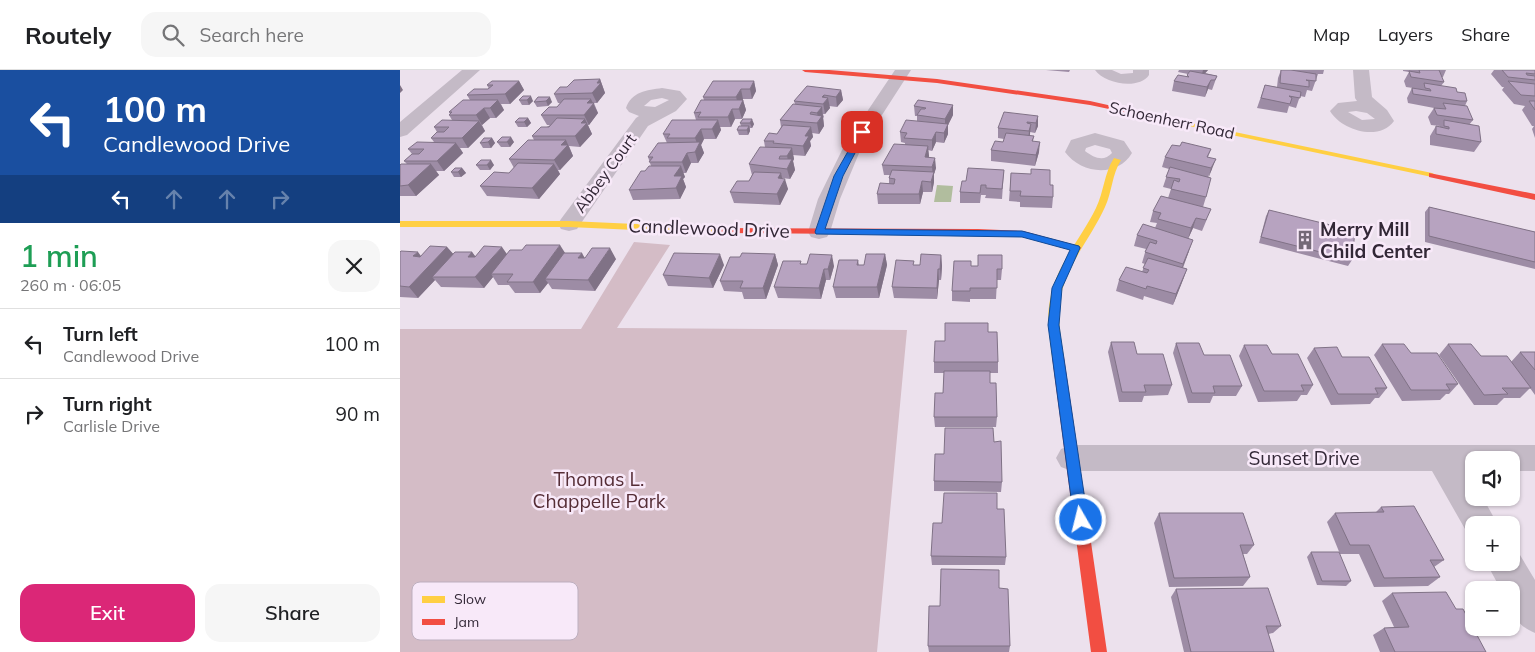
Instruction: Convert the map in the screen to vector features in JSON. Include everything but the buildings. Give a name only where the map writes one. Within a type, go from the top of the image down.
[{"type":"street","points":[[400,131],[472,70]]},
{"type":"street","name":"Schoenherr Road","points":[[805,70],[901,74],[1034,94],[1133,112],[1535,196]]},
{"type":"street","points":[[1103,70],[1112,77],[1125,79],[1141,75],[1141,70]]},
{"type":"street","points":[[1361,70],[1364,105]]},
{"type":"street","points":[[819,232],[829,199],[854,146],[901,74]]},
{"type":"street","name":"Abbey Court","points":[[569,224],[640,116],[663,110]]},
{"type":"street","points":[[1098,652],[1054,320],[1057,288],[1076,248],[1106,196],[1110,183],[1107,166]]},
{"type":"street","name":"Candlewood Drive","points":[[400,224],[569,224],[741,232],[1022,234],[1076,248]]},
{"type":"street","name":"Sunset Drive","points":[[1072,458],[1535,458]]},
{"type":"street","points":[[1441,458],[1476,516]]},
{"type":"street","points":[[1509,571],[1535,614]]},
{"type":"green space","name":"Thomas L. Chappelle Park","points":[[634,242],[670,245],[617,328],[907,330],[877,652],[400,652],[400,329],[581,329]]},
{"type":"shaded area","points":[[937,185],[953,186],[951,202],[934,202]]},
{"type":"traffic: slow","points":[[1175,121],[1432,175]]},
{"type":"traffic: slow","points":[[1058,357],[1054,313],[1059,285],[1071,259],[1100,209],[1108,191],[1112,169],[1117,160]]},
{"type":"traffic: slow","points":[[400,224],[569,224],[724,231]]},
{"type":"traffic: jam","points":[[805,70],[937,81],[1090,103],[1175,121]]},
{"type":"traffic: jam","points":[[1432,175],[1535,197]]},
{"type":"traffic: jam","points":[[724,231],[978,232],[1023,234],[1076,248]]},
{"type":"traffic: jam","points":[[1058,357],[1099,652]]},
{"type":"place","name":"Merry Mill Child Center","points":[[1305,240]]},
{"type":"route","points":[[862,132],[838,176],[819,232],[978,232],[1022,234],[1076,248],[1057,288],[1054,325],[1081,520]]}]
